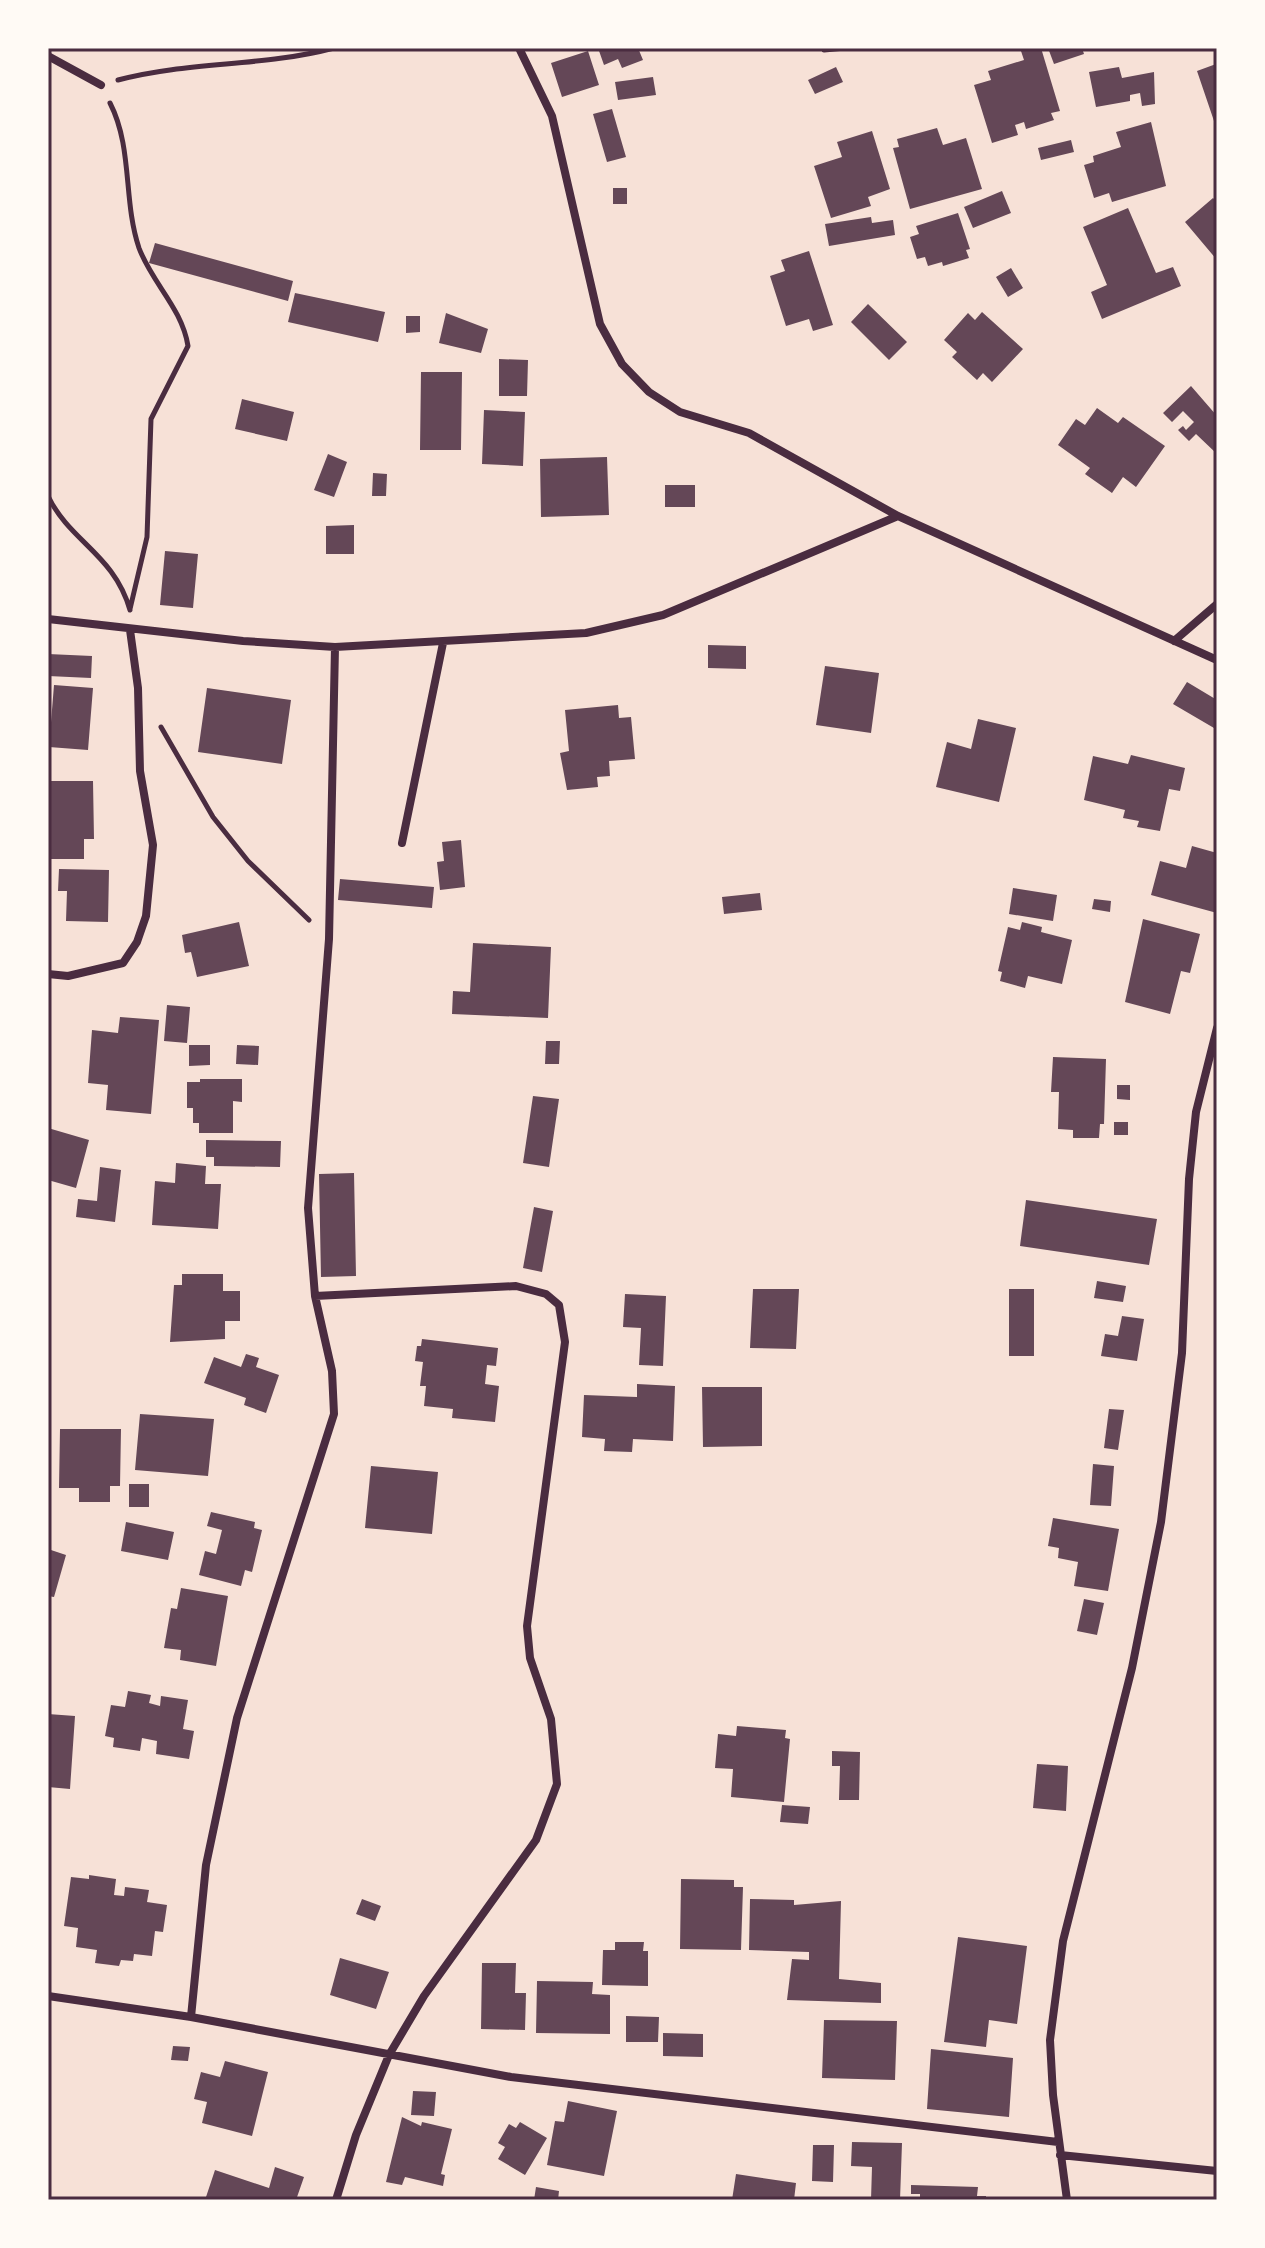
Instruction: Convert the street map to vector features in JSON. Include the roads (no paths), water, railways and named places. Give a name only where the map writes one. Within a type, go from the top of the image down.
[{"type":"street","points":[[519,48],[552,116],[600,324],[622,364],[649,392],[680,412],[749,433],[898,516],[1217,660]]},
{"type":"street","points":[[48,56],[101,85]]},
{"type":"street","points":[[48,619],[132,630],[335,647],[586,633],[663,615],[898,516]]},
{"type":"street","points":[[1174,641],[1217,604]]},
{"type":"street","points":[[48,974],[68,976],[123,963],[137,942],[146,916],[153,845],[140,771],[138,688],[132,630]]},
{"type":"street","points":[[402,843],[443,643]]},
{"type":"street","points":[[191,2017],[206,1865],[237,1718],[334,1414],[332,1371],[315,1296],[308,1208],[329,939],[335,647]]},
{"type":"street","points":[[1067,2200],[1058,2142],[1050,2040],[1063,1941],[1132,1668],[1161,1522],[1182,1353],[1189,1179],[1196,1112],[1217,1028]]},
{"type":"street","points":[[315,1296],[516,1286],[546,1294],[559,1305],[564,1322],[560,1395],[527,1626],[530,1658],[551,1719],[557,1784],[536,1840],[424,1996],[389,2055],[356,2135],[336,2200]]},
{"type":"street","points":[[48,1996],[191,2017],[511,2077],[1058,2142]]},
{"type":"street","points":[[1060,2155],[1217,2171]]}]
